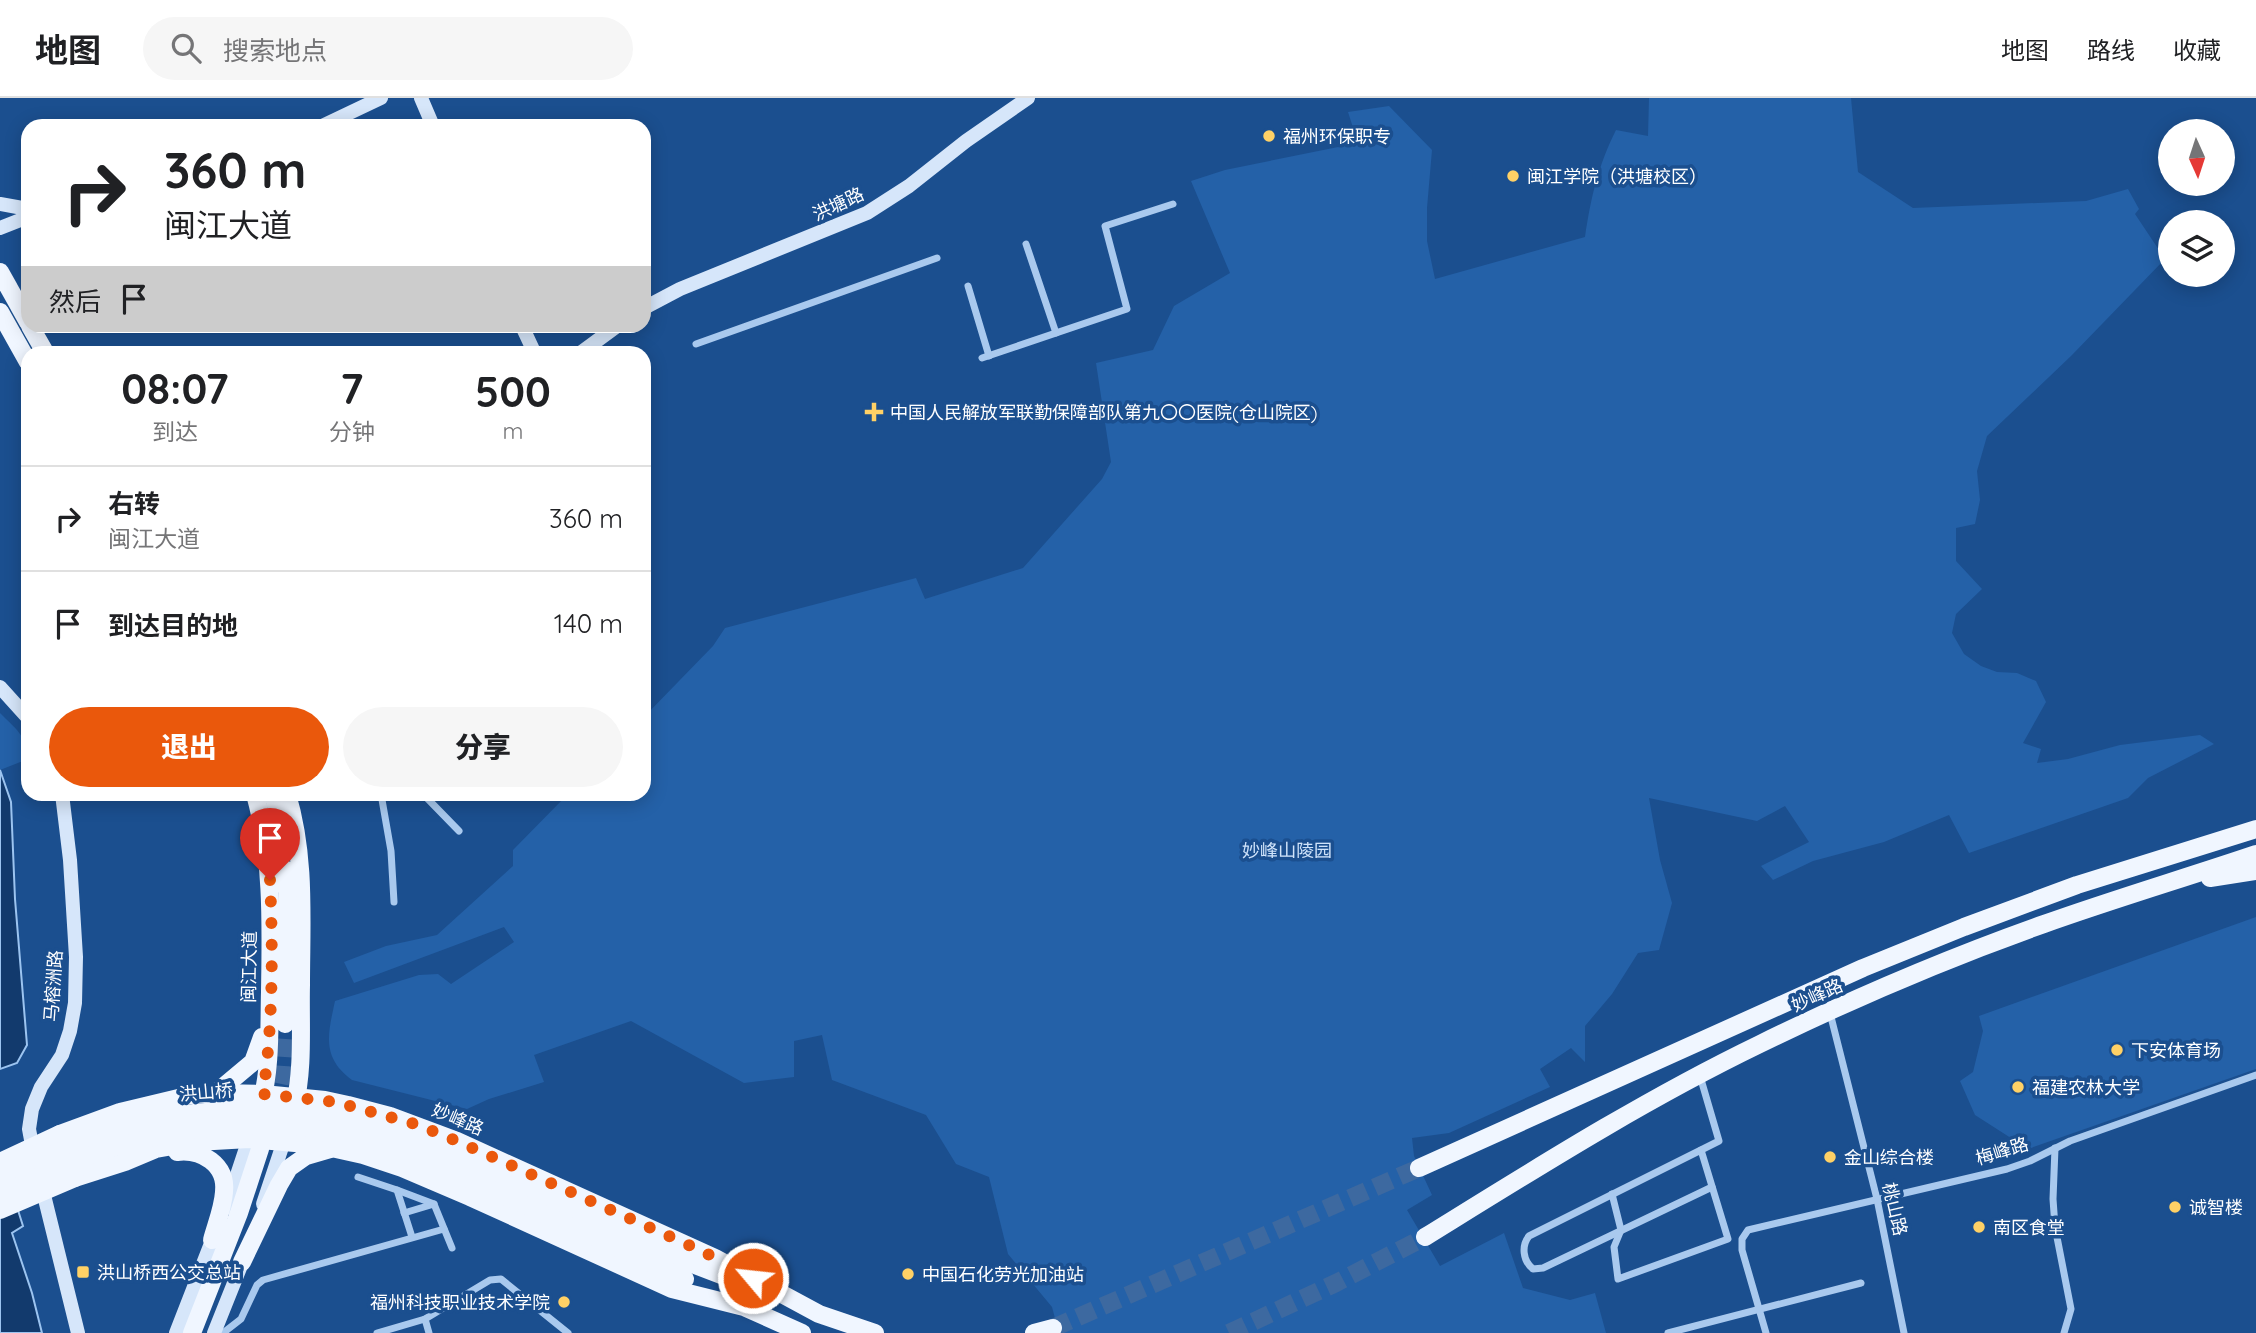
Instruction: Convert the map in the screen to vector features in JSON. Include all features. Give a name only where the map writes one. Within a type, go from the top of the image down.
[{"type":"main road","points":[[0,272],[21,310]]},
{"type":"main road","points":[[0,312],[21,350]]},
{"type":"main road","name":"闽江大道","points":[[257,801],[270,880],[272,942],[269,1052],[259,1146]]},
{"type":"main road","points":[[269,801],[280,860],[282,1024],[288,909],[286,859],[275,801]]},
{"type":"main road","points":[[284,1141],[296,1097],[303,915],[299,851],[289,801]]},
{"type":"main road","name":"妙峰路","points":[[1419,1168],[1863,968],[1964,927],[2077,884],[2256,829]]},
{"type":"main road","name":"妙峰路","points":[[1425,1237],[1566,1150],[1700,1075],[1829,1012],[1993,943],[2256,855]]},
{"type":"main road","points":[[2168,883],[2256,871]]},
{"type":"main road","points":[[216,1093],[248,1068],[257,1054],[262,1041],[270,992]]},
{"type":"main road","name":"妙峰路","points":[[0,1162],[60,1134],[120,1112],[170,1099],[216,1093],[263,1094],[336,1102],[378,1112],[457,1141],[715,1258],[819,1314],[875,1333]]},
{"type":"main road","name":"洪山桥","points":[[0,1177],[104,1133],[147,1121],[227,1110],[311,1114],[365,1125],[437,1149],[688,1271]]},
{"type":"main road","points":[[0,1195],[90,1156],[153,1136],[240,1125],[306,1128],[367,1140],[412,1156],[688,1271],[819,1314]]},
{"type":"main road","points":[[125,1162],[143,1153],[175,1145],[259,1146],[284,1141],[334,1148],[383,1161],[442,1184],[672,1289],[744,1307]]},
{"type":"main road","points":[[192,1333],[239,1213],[259,1146]]},
{"type":"main road","points":[[198,1333],[259,1146]]},
{"type":"main road","points":[[242,1262],[289,1168],[306,1156],[334,1148]]},
{"type":"main road","points":[[0,1210],[75,1178],[125,1162],[189,1151],[210,1159],[220,1173],[224,1192],[212,1240]]},
{"type":"main road","points":[[688,1271],[744,1307],[802,1333]]},
{"type":"main road","points":[[1034,1333],[1053,1328]]},
{"type":"street","points":[[337,119],[381,98]]},
{"type":"street","points":[[421,98],[430,119]]},
{"type":"street","name":"洪塘路","points":[[651,304],[680,289],[867,213],[909,186],[966,141],[1028,98]]},
{"type":"street","points":[[0,204],[21,208]]},
{"type":"street","points":[[968,286],[986,357],[1127,309],[1105,226],[1173,204]]},
{"type":"street","points":[[0,228],[21,220]]},
{"type":"street","points":[[1026,244],[1056,333]]},
{"type":"street","points":[[696,344],[937,258]]},
{"type":"street","points":[[590,346],[608,333]]},
{"type":"street","points":[[0,687],[21,710]]},
{"type":"street","name":"马榕洲路","points":[[63,801],[70,860],[76,957],[75,1003],[67,1042],[36,1098],[29,1129],[78,1333]]},
{"type":"street","points":[[382,801],[391,851],[394,902]]},
{"type":"street","points":[[430,801],[459,831]]},
{"type":"street","name":"桃山路","points":[[1829,1012],[1877,1199],[1904,1333]]},
{"type":"street","points":[[1700,1075],[1719,1141],[1529,1236],[1525,1241],[1525,1253],[1530,1266],[1543,1268],[1712,1187]]},
{"type":"street","name":"梅峰路","points":[[1759,1309],[1742,1250],[1742,1239],[1748,1230],[2007,1169],[2077,1138],[2256,1075]]},
{"type":"street","points":[[214,1333],[284,1141]]},
{"type":"street","points":[[176,1333],[212,1240],[259,1146]]},
{"type":"street","points":[[2055,1148],[2054,1220],[2071,1309],[2064,1333]]},
{"type":"street","points":[[1612,1194],[1621,1230],[1614,1247],[1618,1279],[1728,1239],[1701,1150]]},
{"type":"street","points":[[358,1177],[434,1204],[452,1248]]},
{"type":"street","points":[[397,1190],[412,1237]]},
{"type":"street","points":[[404,1213],[434,1204]]},
{"type":"street","points":[[223,1333],[241,1319],[257,1285],[263,1280],[444,1228]]},
{"type":"street","points":[[377,1333],[425,1318],[490,1280],[500,1279],[568,1333]]},
{"type":"street","points":[[1668,1333],[1861,1283]]},
{"type":"street","points":[[1759,1309],[1766,1333]]},
{"type":"street","points":[[425,1318],[429,1333]]},
{"type":"green space","name":"妙峰山陵园","points":[[1649,98],[1851,98],[1858,172],[1913,208],[2086,201],[2128,189],[2139,209],[2135,214],[2158,248],[2158,266],[2071,356],[1987,436],[1977,471],[1980,500],[1975,524],[1956,528],[1956,561],[1982,589],[1956,614],[1952,633],[1964,654],[1981,666],[1997,672],[2017,673],[2036,681],[2046,702],[2023,743],[2041,749],[2037,763],[2068,759],[2120,745],[2200,735],[2214,744],[2148,778],[2128,798],[1969,853],[1949,815],[1884,842],[1813,861],[1773,880],[1761,866],[1809,842],[1785,806],[1757,821],[1649,798],[1660,860],[1672,903],[1659,950],[1638,953],[1612,994],[1585,1026],[1585,1062],[1571,1048],[1540,1069],[1550,1087],[1449,1133],[1412,1138],[1414,1156],[1432,1195],[1407,1210],[1440,1266],[1504,1233],[1523,1288],[1570,1300],[1595,1293],[1606,1333],[1059,1333],[1052,1307],[1008,1254],[989,1177],[956,1164],[926,1115],[832,1080],[822,1035],[794,1041],[794,1077],[744,1083],[631,1021],[534,1055],[544,1082],[489,1099],[467,1109],[352,1080],[335,1063],[329,1034],[335,1001],[419,975],[438,974],[451,984],[514,942],[504,927],[354,983],[344,962],[386,946],[437,935],[513,866],[513,850],[561,801],[651,801],[651,710],[713,646],[725,628],[916,578],[925,599],[1023,568],[1102,479],[1111,462],[1096,363],[1153,350],[1174,306],[1230,273],[1191,181],[1225,170],[1358,143],[1348,112],[1389,106],[1432,150],[1427,241],[1435,279],[1585,237],[1596,182],[1616,130],[1648,136]]},
{"type":"green space","points":[[0,713],[21,736],[21,762],[0,770]]},
{"type":"green space","name":"下安体育场","points":[[2256,917],[2256,1069],[2028,1149],[1975,1115],[1960,1081],[1973,1072],[1983,1031],[1979,1016]]},
{"type":"shaded area","points":[[0,770],[11,802],[15,899],[27,1045],[17,1063],[0,1069]]},
{"type":"shaded area","points":[[0,1153],[23,1226],[12,1233],[42,1333],[0,1333]]},
{"type":"tunnel","points":[[274,1110],[282,1073],[285,1024]]},
{"type":"tunnel","points":[[1053,1328],[1419,1168]]},
{"type":"tunnel","points":[[1229,1333],[1336,1283],[1425,1237]]},
{"type":"place","name":"福州环保职专","points":[[1269,136]]},
{"type":"place","name":"闽江学院（洪塘校区）","points":[[1513,176]]},
{"type":"place","name":"中国人民解放军联勤保障部队第九〇〇医院(仓山院区)","points":[[874,412]]},
{"type":"place","name":"下安体育场","points":[[2117,1050]]},
{"type":"place","name":"福建农林大学","points":[[2018,1087]]},
{"type":"place","name":"金山综合楼","points":[[1830,1157]]},
{"type":"place","name":"诚智楼","points":[[2175,1207]]},
{"type":"place","name":"南区食堂","points":[[1979,1227]]},
{"type":"place","name":"洪山桥西公交总站","points":[[83,1272]]},
{"type":"place","name":"中国石化劳光加油站","points":[[908,1274]]},
{"type":"place","name":"福州科技职业技术学院","points":[[564,1302]]},
{"type":"route","points":[[270,880],[272,942],[269,1037],[263,1094],[336,1102],[415,1124],[700,1250],[753,1278]]}]
